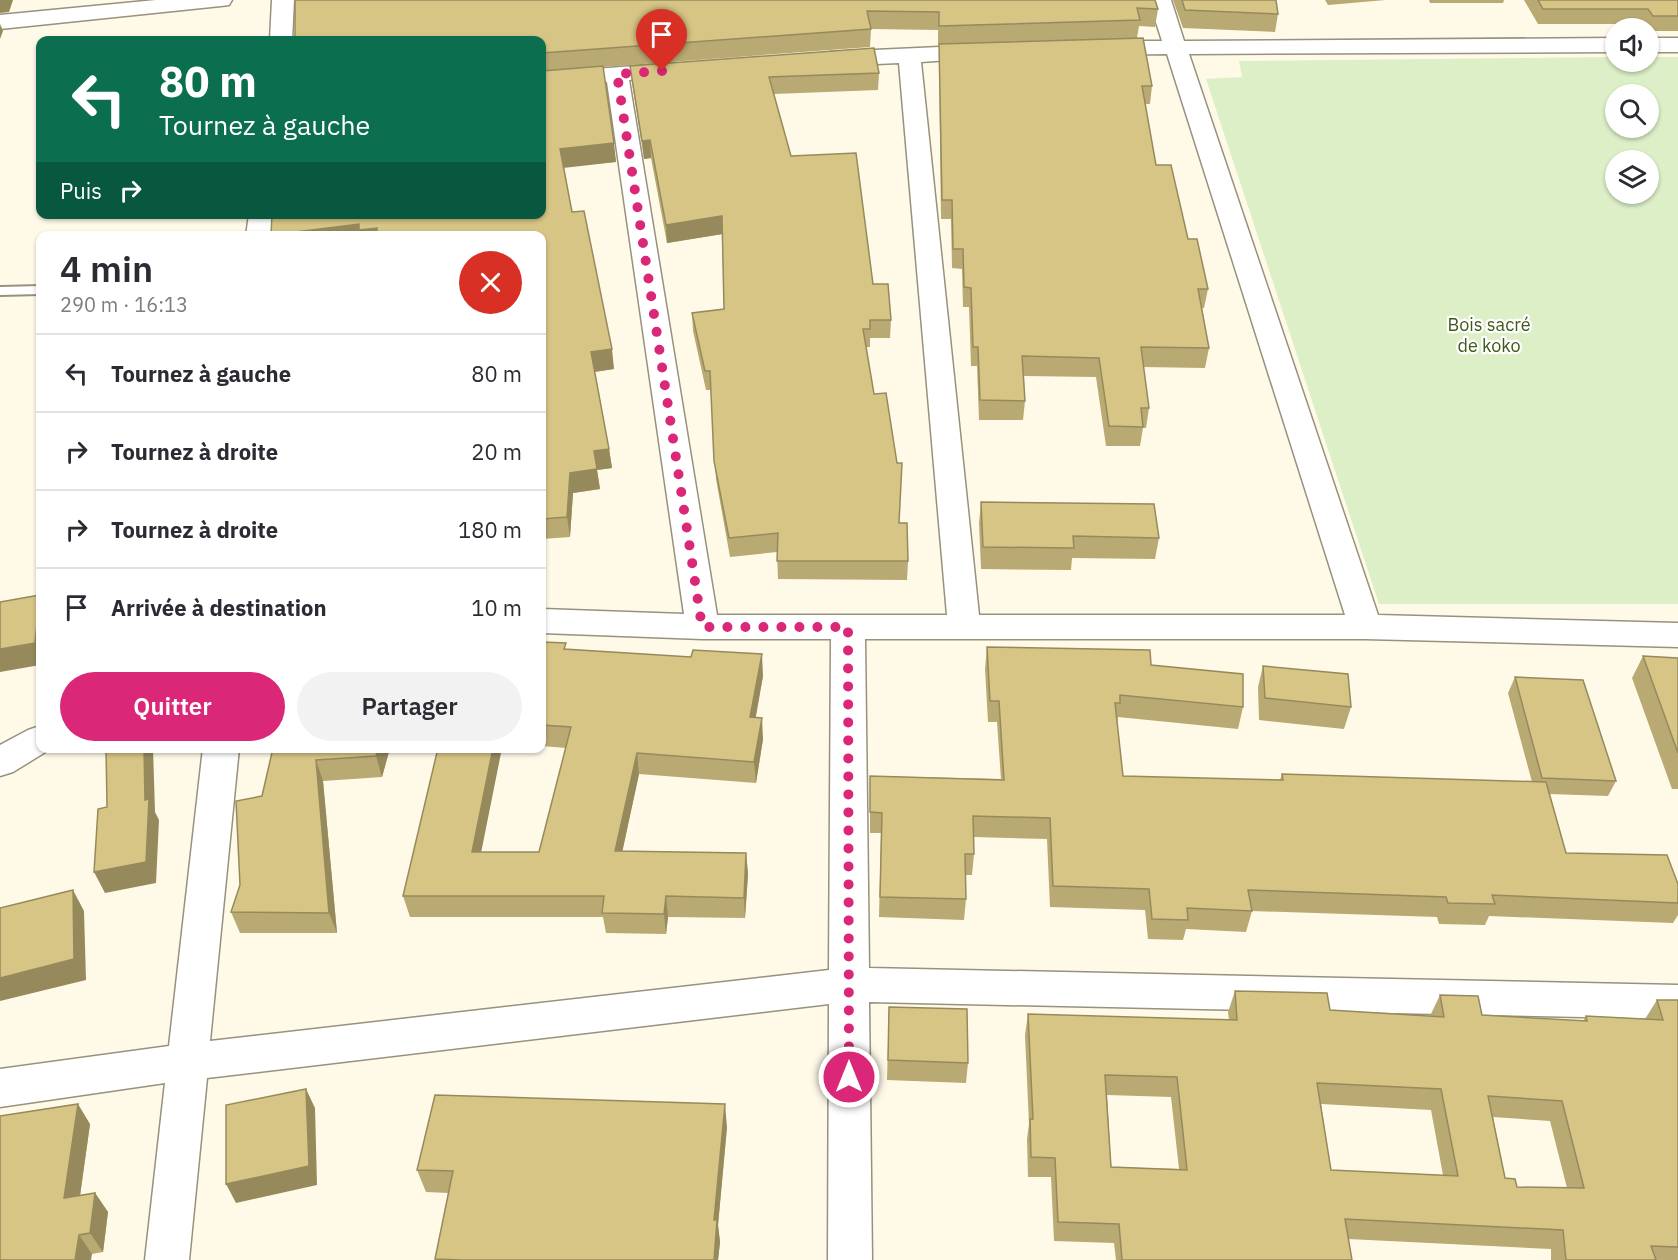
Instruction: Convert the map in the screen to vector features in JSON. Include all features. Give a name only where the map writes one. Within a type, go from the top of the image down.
[{"type":"street","points":[[0,22],[221,0]]},
{"type":"street","points":[[281,36],[283,0]]},
{"type":"street","points":[[1160,0],[1365,627]]},
{"type":"street","points":[[1083,49],[1175,46],[1605,45]]},
{"type":"street","points":[[1659,45],[1678,45]]},
{"type":"street","points":[[815,60],[1001,51]]},
{"type":"street","points":[[909,54],[964,627]]},
{"type":"street","points":[[546,80],[699,68]]},
{"type":"street","points":[[617,74],[702,627]]},
{"type":"street","points":[[546,621],[702,627],[1365,627],[1678,635]]},
{"type":"street","points":[[848,627],[850,1260]]},
{"type":"street","points":[[0,762],[36,741]]},
{"type":"street","points":[[167,1260],[219,753]]},
{"type":"street","points":[[0,1088],[188,1062],[849,985],[1678,1002]]},
{"type":"lane","points":[[0,291],[36,290]]},
{"type":"green space","name":"Bois sacré de koko","points":[[1605,57],[1605,72],[1659,72],[1659,57],[1678,57],[1678,604],[1379,604],[1206,79],[1242,77],[1239,61]]},
{"type":"building","points":[[295,0],[1155,0],[1158,9],[1137,8],[1140,20],[939,26],[939,12],[867,11],[871,29],[546,53],[546,36],[295,36]]},
{"type":"building","points":[[1182,0],[1276,0],[1278,14],[1185,10]]},
{"type":"building","points":[[1538,0],[1678,0],[1678,16],[1653,16],[1648,9],[1543,9]]},
{"type":"building","points":[[1143,38],[1152,86],[1142,86],[1156,165],[1171,165],[1188,239],[1197,239],[1208,289],[1198,289],[1209,348],[1141,347],[1149,408],[1141,408],[1143,427],[1109,426],[1099,358],[1022,356],[1025,401],[980,400],[978,347],[973,347],[971,288],[964,287],[963,249],[953,249],[952,200],[942,200],[939,44]]},
{"type":"building","points":[[874,48],[879,73],[769,77],[791,156],[856,153],[873,284],[888,284],[891,320],[870,320],[870,329],[863,329],[874,394],[886,393],[897,463],[902,463],[899,523],[907,523],[908,561],[777,561],[778,533],[729,538],[714,461],[710,371],[705,371],[692,313],[724,309],[722,216],[666,225],[650,140],[642,141],[630,66]]},
{"type":"building","points":[[603,66],[614,143],[560,149],[572,212],[584,211],[612,349],[591,352],[609,449],[594,451],[597,469],[570,473],[567,517],[546,519],[546,231],[377,231],[377,228],[359,230],[359,224],[303,231],[271,231],[272,219],[546,219],[546,71]]},
{"type":"building","points":[[981,502],[1154,504],[1159,538],[1073,536],[1074,548],[983,547]]},
{"type":"building","points":[[36,596],[35,643],[0,649],[0,602]]},
{"type":"building","points":[[546,642],[566,643],[564,649],[691,657],[693,650],[762,654],[750,717],[762,718],[754,762],[637,753],[615,851],[746,853],[744,898],[666,896],[664,914],[602,913],[604,896],[403,896],[437,753],[492,753],[472,852],[539,852],[571,727],[546,725]]},
{"type":"building","points":[[987,647],[1150,650],[1151,665],[1243,674],[1243,707],[1120,695],[1120,703],[1115,703],[1123,776],[1283,780],[1282,774],[1546,782],[1566,853],[1667,855],[1678,884],[1678,903],[1492,895],[1495,904],[1448,903],[1446,897],[1248,890],[1252,911],[1187,908],[1188,920],[1152,919],[1149,889],[1053,886],[1050,818],[973,816],[974,854],[965,854],[966,899],[880,897],[882,813],[870,812],[870,776],[1004,780],[999,701],[990,701]]},
{"type":"building","points":[[1643,656],[1678,658],[1678,753]]},
{"type":"building","points":[[1263,666],[1348,674],[1351,707],[1265,698]]},
{"type":"building","points":[[1515,677],[1583,680],[1616,781],[1542,778]]},
{"type":"building","points":[[106,753],[144,753],[145,800],[149,799],[146,862],[94,872],[98,809],[107,807]]},
{"type":"building","points":[[272,753],[377,753],[376,756],[316,760],[329,913],[231,912],[240,885],[236,801],[262,796]]},
{"type":"building","points":[[73,890],[74,959],[0,978],[0,908]]},
{"type":"building","points":[[1235,991],[1327,993],[1330,1010],[1444,1017],[1440,995],[1478,996],[1482,1015],[1587,1021],[1586,1016],[1663,1020],[1657,1000],[1678,1000],[1678,1247],[1651,1246],[1656,1260],[1566,1260],[1563,1230],[1345,1219],[1352,1260],[1122,1260],[1119,1224],[1058,1222],[1055,1158],[1031,1157],[1030,1119],[1033,1119],[1028,1014],[1237,1020]],"holes":[[[1105,1075],[1177,1077],[1187,1170],[1111,1167]],[[1317,1083],[1441,1089],[1458,1176],[1331,1170]],[[1488,1096],[1562,1101],[1584,1188],[1517,1187],[1515,1179],[1505,1178]]]},
{"type":"building","points":[[889,1007],[967,1009],[968,1063],[888,1060]]},
{"type":"building","points":[[306,1089],[309,1166],[226,1184],[226,1105]]},
{"type":"building","points":[[435,1095],[725,1104],[714,1220],[717,1220],[714,1260],[435,1259],[453,1171],[417,1170]]},
{"type":"building","points":[[78,1104],[64,1198],[95,1193],[90,1233],[79,1235],[75,1260],[0,1260],[0,1116]]},
{"type":"route","points":[[662,71],[617,74],[702,627],[848,627],[849,1077]]}]
